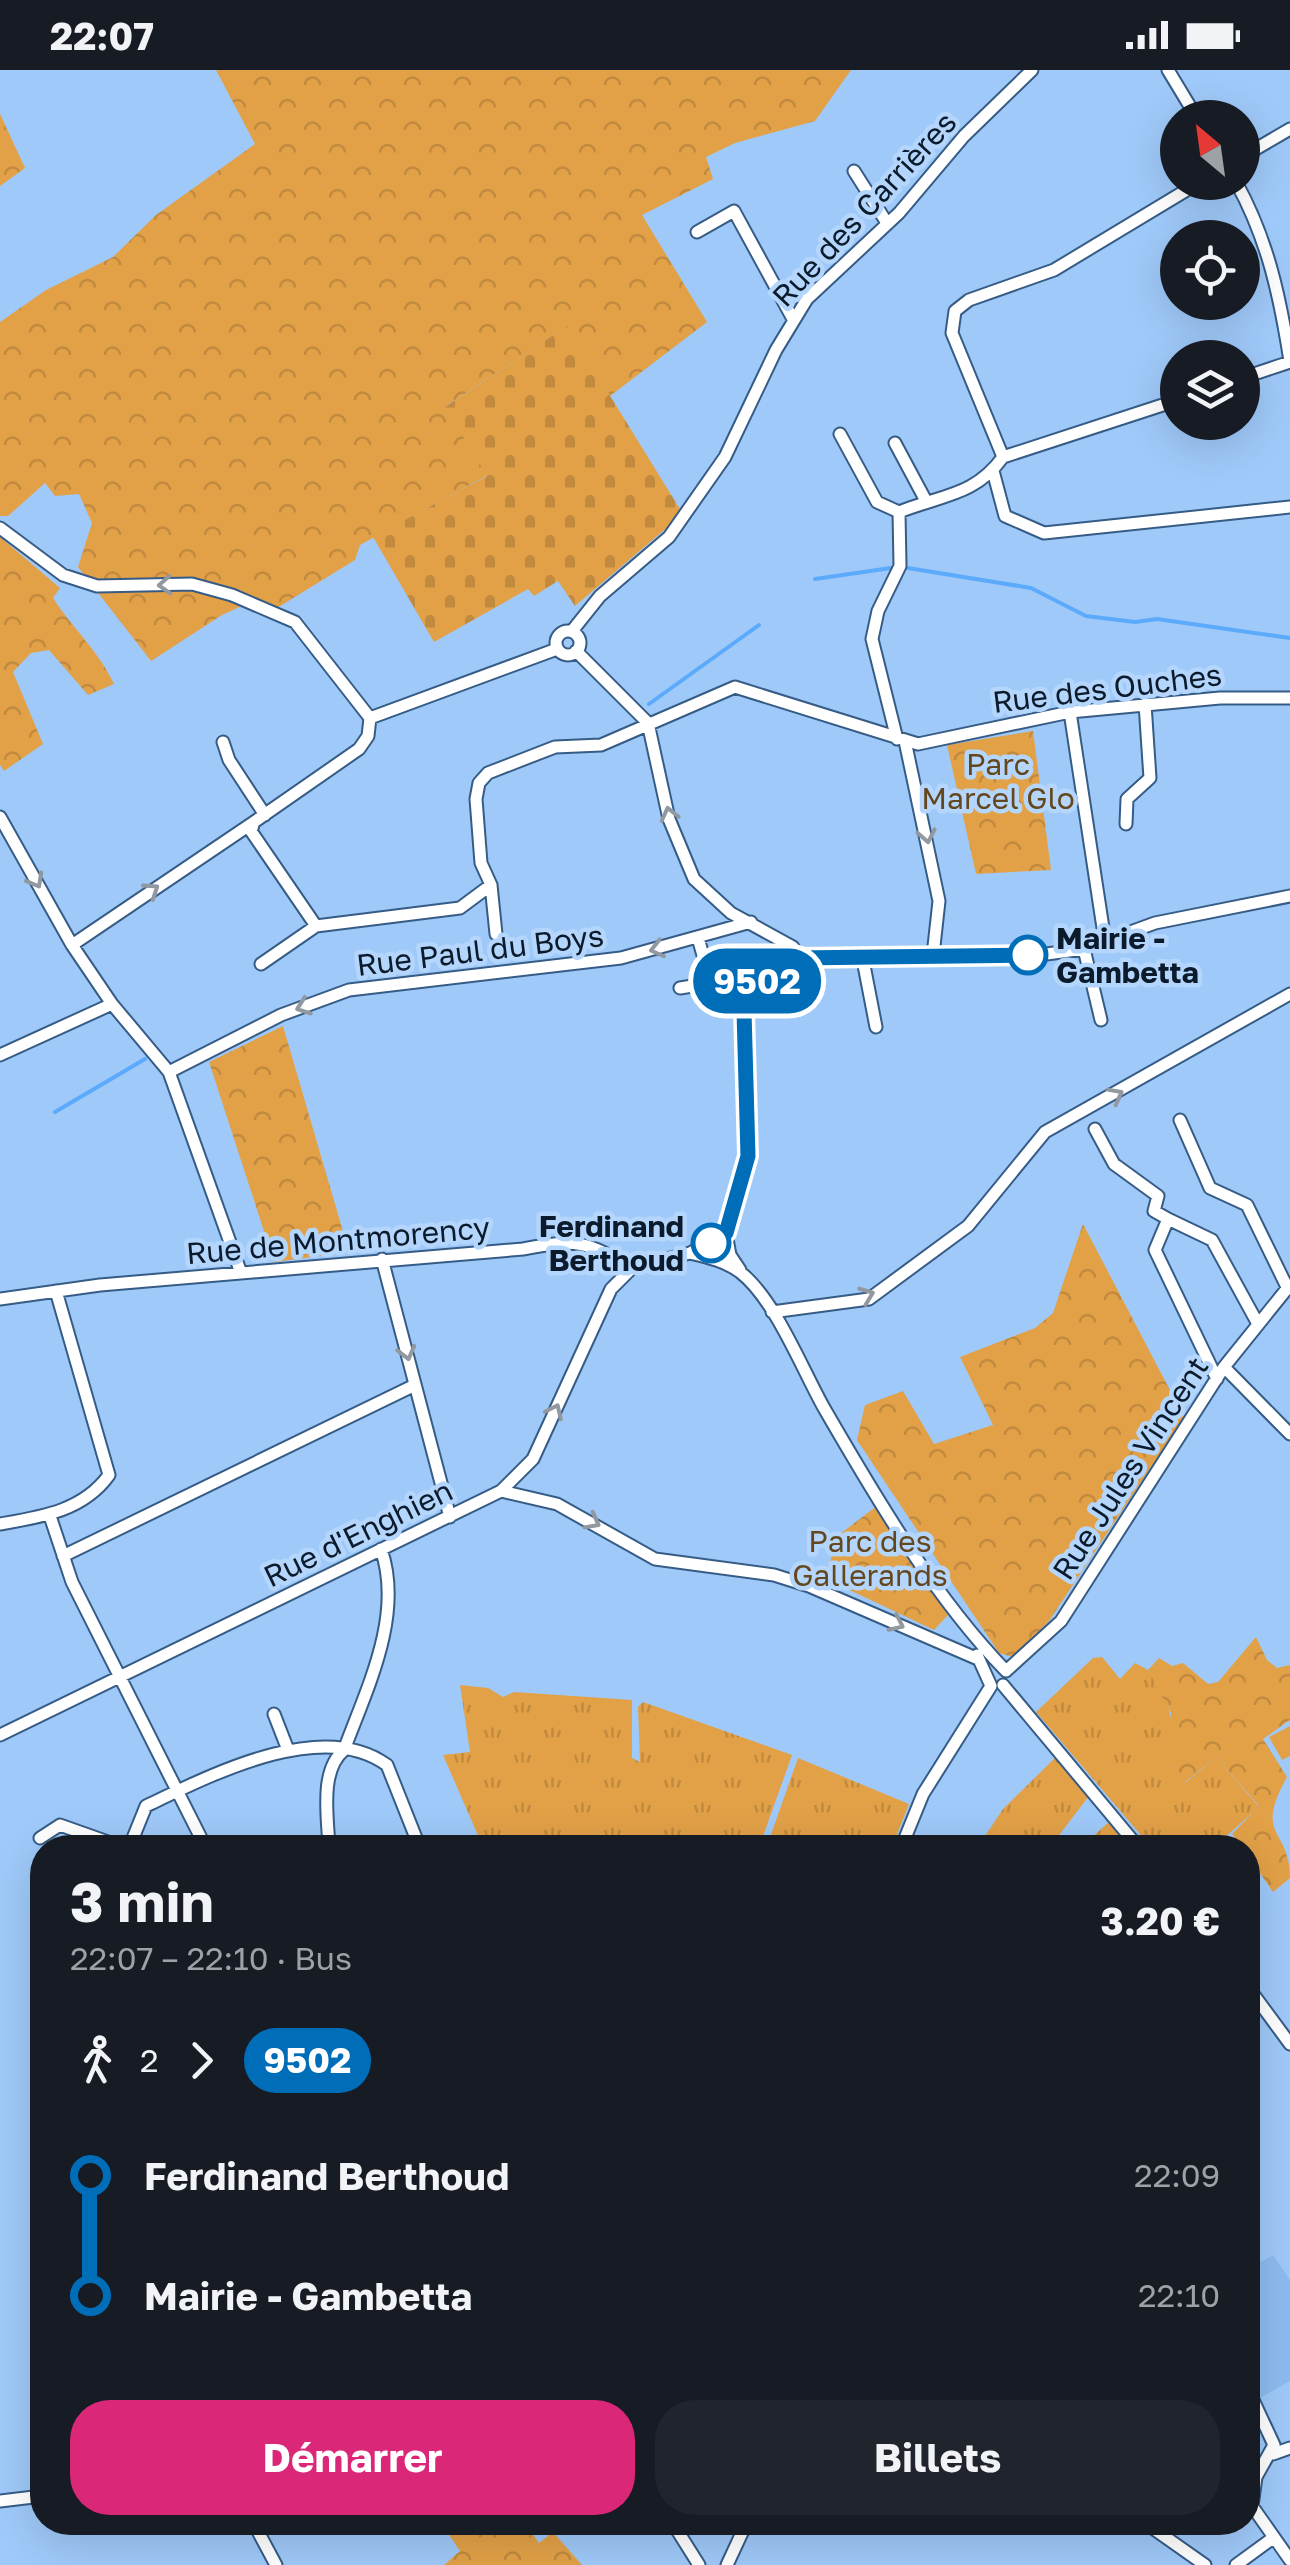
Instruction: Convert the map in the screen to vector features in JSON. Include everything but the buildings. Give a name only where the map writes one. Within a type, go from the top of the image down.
[{"type":"street","name":"Rue des Carrières","points":[[572,631],[600,596],[669,537],[725,457],[793,319],[848,256],[887,222],[1032,70]]},
{"type":"street","points":[[1168,70],[1186,100]]},
{"type":"street","points":[[1260,146],[1290,129]]},
{"type":"street","points":[[854,171],[887,222]]},
{"type":"street","points":[[1002,457],[952,333],[955,311],[969,300],[1054,270],[1170,200]]},
{"type":"street","points":[[1246,200],[1278,281],[1290,362],[1260,372]]},
{"type":"street","points":[[697,232],[734,211],[793,319]]},
{"type":"street","points":[[840,434],[878,502],[899,512],[971,489],[1002,457],[1160,406]]},
{"type":"street","points":[[895,443],[926,501]]},
{"type":"street","points":[[993,470],[1004,516],[1044,533],[1290,508]]},
{"type":"street","points":[[899,512],[900,566],[878,612],[872,639],[901,740],[939,901],[933,955]]},
{"type":"street","points":[[0,528],[62,575],[96,586],[192,584],[259,606],[307,632],[370,718],[368,736],[359,749],[72,945]]},
{"type":"street","points":[[572,631],[580,640],[576,651],[566,655],[557,649],[558,635],[572,631]]},
{"type":"street","points":[[370,718],[557,649]]},
{"type":"street","points":[[576,651],[648,723],[669,819],[684,860],[712,897],[793,947],[796,958]]},
{"type":"street","name":"Rue des Ouches","points":[[491,885],[480,864],[476,799],[479,783],[488,774],[555,746],[601,744],[743,688],[918,744],[1070,712],[1145,704],[1290,698]]},
{"type":"street","points":[[1126,824],[1126,799],[1150,778],[1145,704]]},
{"type":"street","points":[[1070,712],[1105,942]]},
{"type":"street","points":[[224,742],[259,818],[254,839],[316,926]]},
{"type":"street","points":[[0,817],[72,945],[112,1004],[169,1072],[242,1273]]},
{"type":"street","points":[[261,964],[316,926],[460,908],[491,885]]},
{"type":"street","points":[[491,885],[496,934]]},
{"type":"street","points":[[680,988],[711,983],[750,985],[796,958],[1039,955],[1084,949],[1155,924],[1290,896]]},
{"type":"street","name":"Rue Paul du Boys","points":[[169,1072],[281,1015],[349,990],[621,958],[750,922]]},
{"type":"street","points":[[698,938],[711,983]]},
{"type":"street","points":[[1084,949],[1101,1020]]},
{"type":"street","points":[[862,955],[876,1027]]},
{"type":"street","points":[[750,985],[744,1011],[748,1156],[726,1233],[730,1255],[772,1312],[825,1409],[996,1677]]},
{"type":"street","points":[[772,1312],[870,1299],[968,1226],[1045,1132],[1290,994]]},
{"type":"street","points":[[0,1054],[112,1004]]},
{"type":"street","points":[[1180,1120],[1210,1188],[1247,1205],[1289,1287]]},
{"type":"street","points":[[1095,1130],[1114,1164],[1158,1196],[1154,1212],[1212,1240],[1258,1324]]},
{"type":"street","points":[[1168,1219],[1155,1250],[1217,1379]]},
{"type":"street","points":[[632,1268],[690,1253],[726,1233]]},
{"type":"street","name":"Rue de Montmorency","points":[[0,1299],[382,1259],[522,1249],[572,1240],[594,1246],[632,1268]]},
{"type":"street","points":[[690,1253],[719,1260],[742,1273]]},
{"type":"street","points":[[382,1259],[450,1517]]},
{"type":"street","name":"Rue d'Enghien","points":[[0,1735],[501,1490],[533,1459],[612,1289],[632,1268]]},
{"type":"street","name":"Rue Jules Vincent","points":[[906,1835],[923,1794],[996,1677],[1061,1621],[1224,1367],[1289,1287]]},
{"type":"street","points":[[0,1524],[50,1516],[97,1492],[108,1476],[56,1291]]},
{"type":"street","points":[[1224,1367],[1290,1434]]},
{"type":"street","points":[[63,1556],[415,1384]]},
{"type":"street","points":[[501,1490],[557,1504],[655,1558],[774,1575],[824,1591],[978,1659],[1129,1835]]},
{"type":"street","points":[[50,1516],[72,1582],[200,1835]]},
{"type":"street","points":[[329,1835],[328,1787],[335,1758],[344,1750],[378,1660],[391,1577],[382,1549]]},
{"type":"street","points":[[966,1628],[978,1659]]},
{"type":"street","points":[[274,1714],[288,1750]]},
{"type":"street","points":[[133,1835],[146,1806],[178,1790],[305,1744],[380,1759],[394,1773],[415,1835]]},
{"type":"street","points":[[45,1835],[60,1825],[89,1835]]},
{"type":"street","points":[[1260,2003],[1290,2044]]},
{"type":"street","points":[[1260,2410],[1273,2434],[1272,2454],[1260,2471]]},
{"type":"street","points":[[1272,2454],[1290,2448]]},
{"type":"street","points":[[0,2501],[30,2497]]},
{"type":"street","points":[[1260,2521],[1290,2560]]},
{"type":"street","points":[[259,2535],[276,2565]]},
{"type":"street","points":[[680,2535],[699,2565]]},
{"type":"street","points":[[727,2565],[742,2535]]},
{"type":"street","points":[[1162,2535],[1205,2565]]},
{"type":"street","points":[[1236,2565],[1273,2538]]},
{"type":"shaded area","points":[[1273,2255],[1290,2280],[1290,2381],[1260,2398],[1260,2262]]},
{"type":"green space","points":[[216,70],[851,70],[815,121],[735,143],[706,157],[713,179],[642,215],[707,322],[610,396],[566,327],[446,406],[488,475],[360,545],[355,560],[277,608],[253,601],[222,615],[151,661],[78,567],[92,523],[79,494],[55,496],[45,483],[8,516],[0,516],[0,322],[46,290],[113,257],[156,215],[255,144]]},
{"type":"green space","points":[[0,114],[25,168],[0,186]]},
{"type":"green space","points":[[567,326],[683,514],[575,606],[558,581],[534,596],[528,589],[434,642],[373,537],[487,476],[445,407]]},
{"type":"green space","points":[[0,537],[60,588],[53,598],[114,684],[88,695],[49,650],[31,653],[13,672],[43,744],[4,771],[0,765]]},
{"type":"green space","name":"Parc Marcel Glo","points":[[1033,731],[1051,870],[976,874],[947,745]]},
{"type":"green space","points":[[283,1026],[349,1252],[274,1262],[209,1062]]},
{"type":"green space","points":[[1083,1224],[1184,1417],[1049,1621],[1013,1657],[999,1653],[857,1440],[865,1405],[903,1391],[934,1444],[993,1425],[960,1357],[1035,1328],[1053,1313]]},
{"type":"green space","name":"Parc des Gallerands","points":[[878,1505],[949,1614],[934,1630],[824,1578],[840,1534]]},
{"type":"green space","points":[[1256,1637],[1267,1660],[1277,1668],[1290,1665],[1290,1720],[1263,1739],[1287,1777],[1277,1797],[1273,1822],[1285,1849],[1290,1878],[1273,1892],[1260,1873],[1260,1835],[1232,1834],[1259,1806],[1216,1757],[1184,1783],[1171,1762],[1171,1713],[1148,1670],[1159,1658],[1172,1666],[1183,1663],[1208,1684],[1218,1682]]},
{"type":"green space","points":[[1102,1657],[1120,1679],[1135,1663],[1148,1670],[1165,1695],[1173,1726],[1171,1762],[1185,1783],[1216,1757],[1259,1807],[1228,1835],[1141,1835],[1036,1712],[1093,1658]]},
{"type":"green space","points":[[460,1685],[488,1688],[503,1697],[514,1692],[632,1700],[632,1758],[640,1762],[638,1707],[643,1702],[792,1755],[763,1835],[478,1835],[443,1755],[470,1752]]},
{"type":"green space","points":[[1290,1726],[1290,1756],[1282,1760],[1269,1737]]},
{"type":"green space","points":[[1058,1755],[1089,1796],[1059,1835],[986,1835],[1003,1809]]},
{"type":"green space","points":[[798,1758],[909,1804],[897,1835],[771,1835]]},
{"type":"green space","points":[[1109,1822],[1120,1835],[1094,1835]]},
{"type":"green space","points":[[449,2535],[533,2535],[539,2543],[556,2535],[582,2565],[444,2565],[460,2551]]},
{"type":"waterway","points":[[815,579],[891,568]]},
{"type":"waterway","points":[[908,568],[1031,588],[1086,616],[1135,622],[1157,619],[1290,638]]},
{"type":"waterway","points":[[649,704],[759,625]]},
{"type":"waterway","points":[[55,1112],[145,1059]]},
{"type":"bus line","name":"9502","points":[[711,1243],[726,1233],[748,1156],[744,1011],[750,985],[796,958],[1028,955]]},
{"type":"place","name":"Mairie - Gambetta","points":[[1028,955]]},
{"type":"place","name":"Ferdinand Berthoud","points":[[711,1243]]}]
